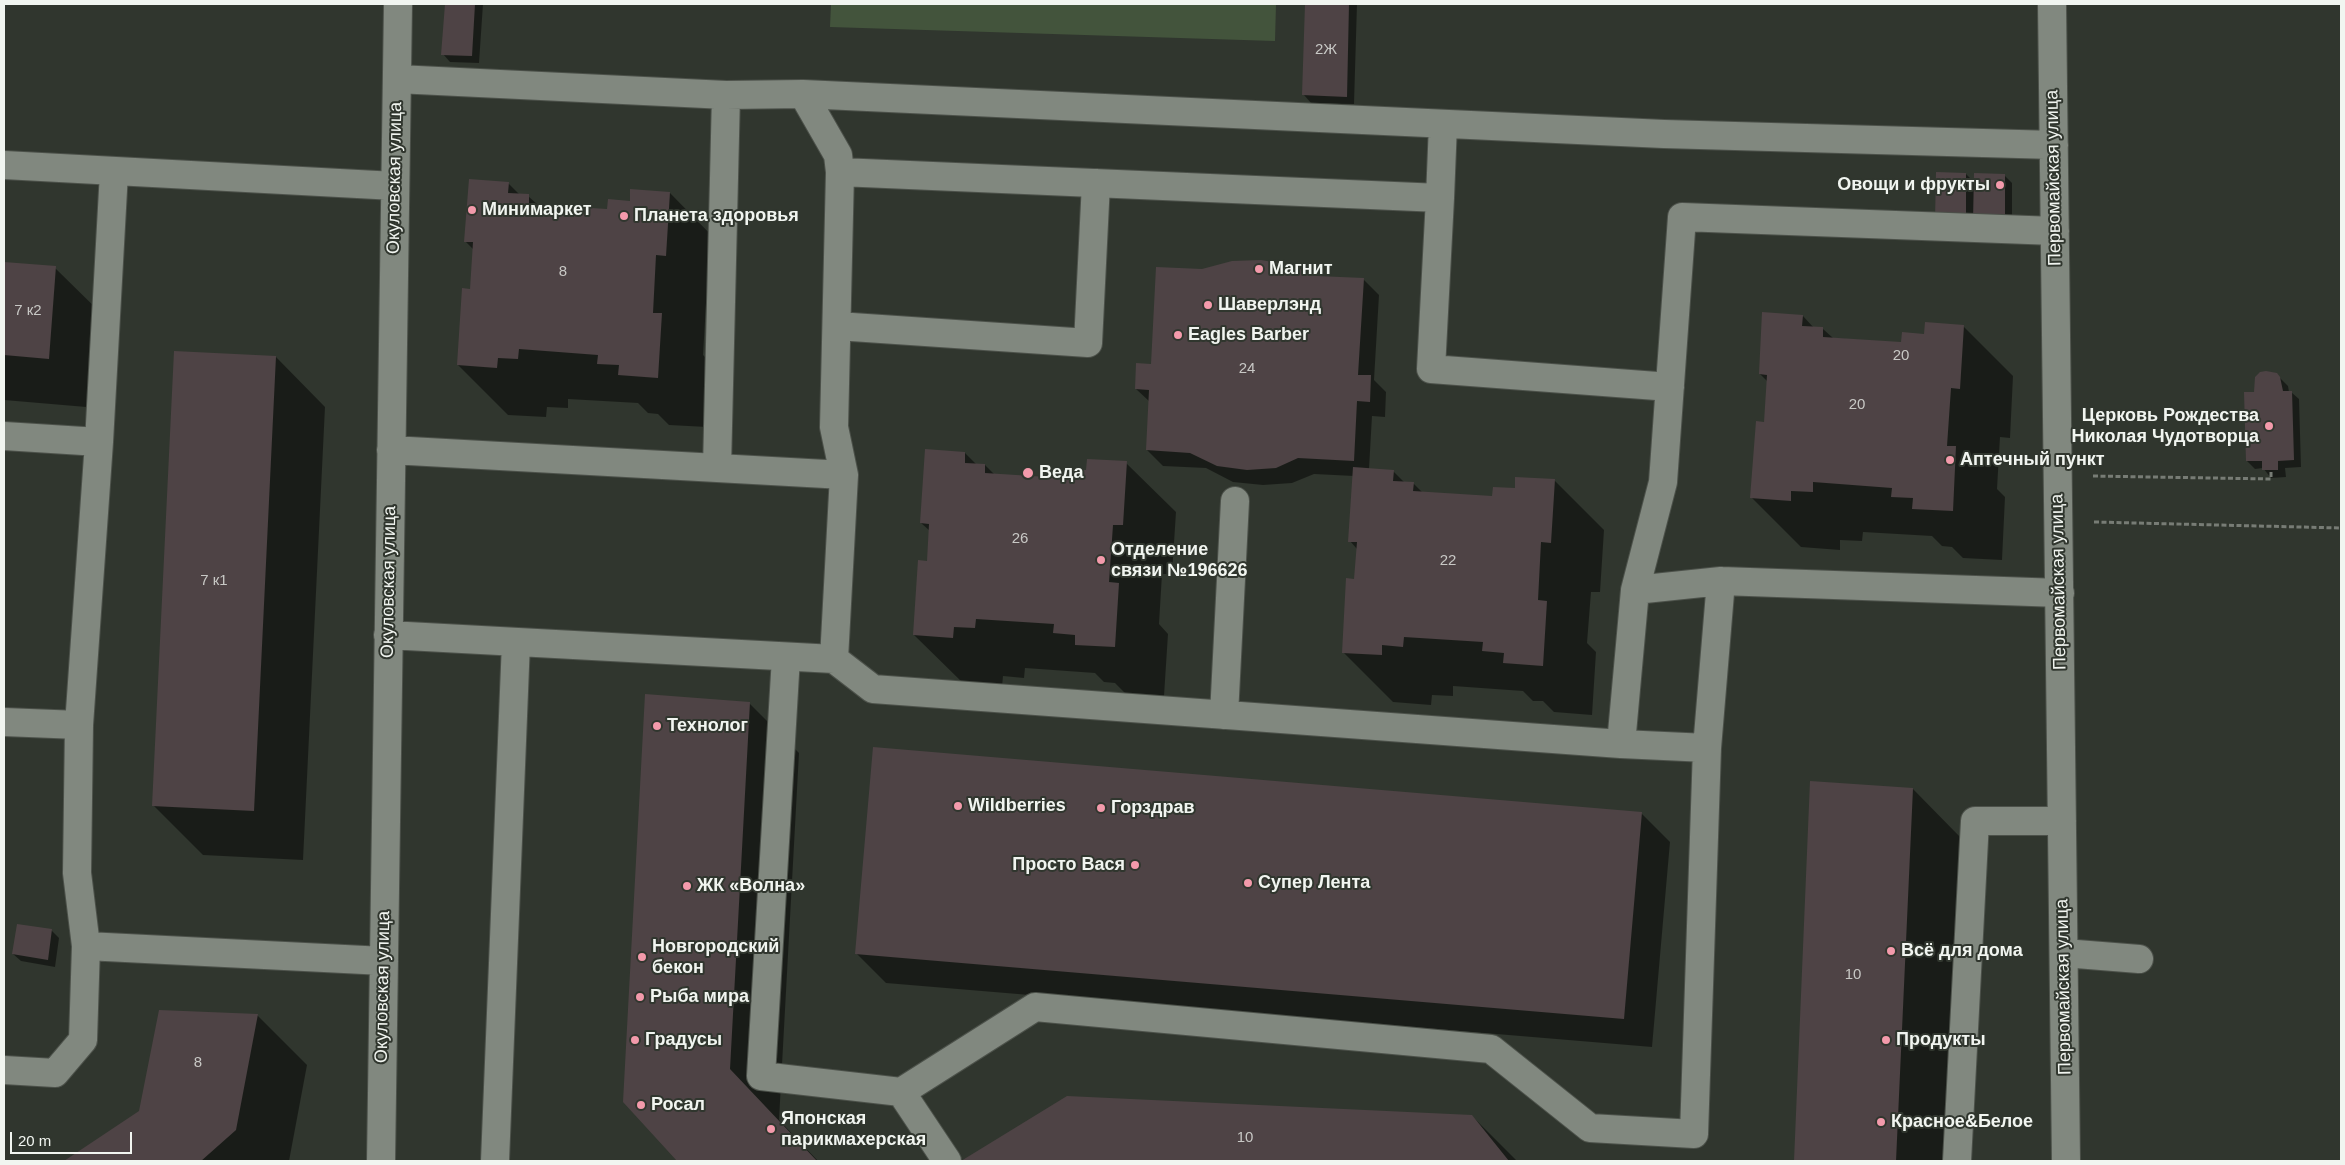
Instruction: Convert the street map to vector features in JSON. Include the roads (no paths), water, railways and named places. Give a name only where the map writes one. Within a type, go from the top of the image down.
[{"type":"street","name":"Окуловская улица","points":[[380,1161],[398,4]]},
{"type":"street","name":"Первомайская улица","points":[[2052,4],[2066,1161]]},
{"type":"street","points":[[397,79],[726,94],[803,94],[1664,134],[2054,145]]},
{"type":"street","points":[[717,468],[726,94]]},
{"type":"street","points":[[803,94],[838,155],[840,172],[834,427],[844,475],[834,659]]},
{"type":"street","points":[[1443,124],[1431,370],[1670,387]]},
{"type":"street","points":[[4,165],[395,186]]},
{"type":"street","points":[[4,1070],[55,1073],[83,1040],[86,946],[78,873],[79,725],[99,442],[114,172]]},
{"type":"street","points":[[840,172],[1440,198]]},
{"type":"street","points":[[837,326],[1088,343],[1096,183]]},
{"type":"street","points":[[1621,744],[1636,590],[1663,482],[1682,217],[2055,231]]},
{"type":"street","points":[[4,436],[99,442]]},
{"type":"street","points":[[391,450],[844,475]]},
{"type":"street","points":[[1224,715],[1235,501]]},
{"type":"street","points":[[1636,590],[1721,581],[2060,593]]},
{"type":"street","points":[[786,657],[761,1076],[900,1092],[1035,1007],[1491,1049],[1590,1128],[1694,1134],[1707,748],[1721,581]]},
{"type":"street","points":[[388,635],[834,659],[872,689],[1621,744],[1707,748]]},
{"type":"street","points":[[495,1161],[516,642]]},
{"type":"street","points":[[4,722],[79,725]]},
{"type":"street","points":[[1957,1161],[1976,821],[2062,821]]},
{"type":"street","points":[[86,946],[384,961]]},
{"type":"street","points":[[2064,953],[2139,959]]},
{"type":"street","points":[[900,1092],[947,1161]]},
{"type":"place","name":"Овощи и фрукты","points":[[2000,185]]},
{"type":"place","name":"Минимаркет","points":[[472,210]]},
{"type":"place","name":"Планета здоровья","points":[[624,216]]},
{"type":"place","name":"Магнит","points":[[1259,269]]},
{"type":"place","name":"Шаверлэнд","points":[[1208,305]]},
{"type":"place","name":"Eagles Barber","points":[[1178,335]]},
{"type":"place","name":"Церковь Рождества Николая Чудотворца","points":[[2269,426]]},
{"type":"place","name":"Аптечный пункт","points":[[1950,460]]},
{"type":"place","name":"Веда","points":[[1028,473]]},
{"type":"place","name":"Отделение связи №196626","points":[[1101,560]]},
{"type":"place","name":"Технолог","points":[[657,726]]},
{"type":"place","name":"Wildberries","points":[[958,806]]},
{"type":"place","name":"Горздрав","points":[[1101,808]]},
{"type":"place","name":"Просто Вася","points":[[1135,865]]},
{"type":"place","name":"Супер Лента","points":[[1248,883]]},
{"type":"place","name":"ЖК «Волна»","points":[[687,886]]},
{"type":"place","name":"Всё для дома","points":[[1891,951]]},
{"type":"place","name":"Новгородский бекон","points":[[642,957]]},
{"type":"place","name":"Рыба мира","points":[[640,997]]},
{"type":"place","name":"Градусы","points":[[635,1040]]},
{"type":"place","name":"Продукты","points":[[1886,1040]]},
{"type":"place","name":"Росал","points":[[641,1105]]},
{"type":"place","name":"Красное&Белое","points":[[1881,1122]]},
{"type":"place","name":"Японская парикмахерская","points":[[771,1129]]}]
